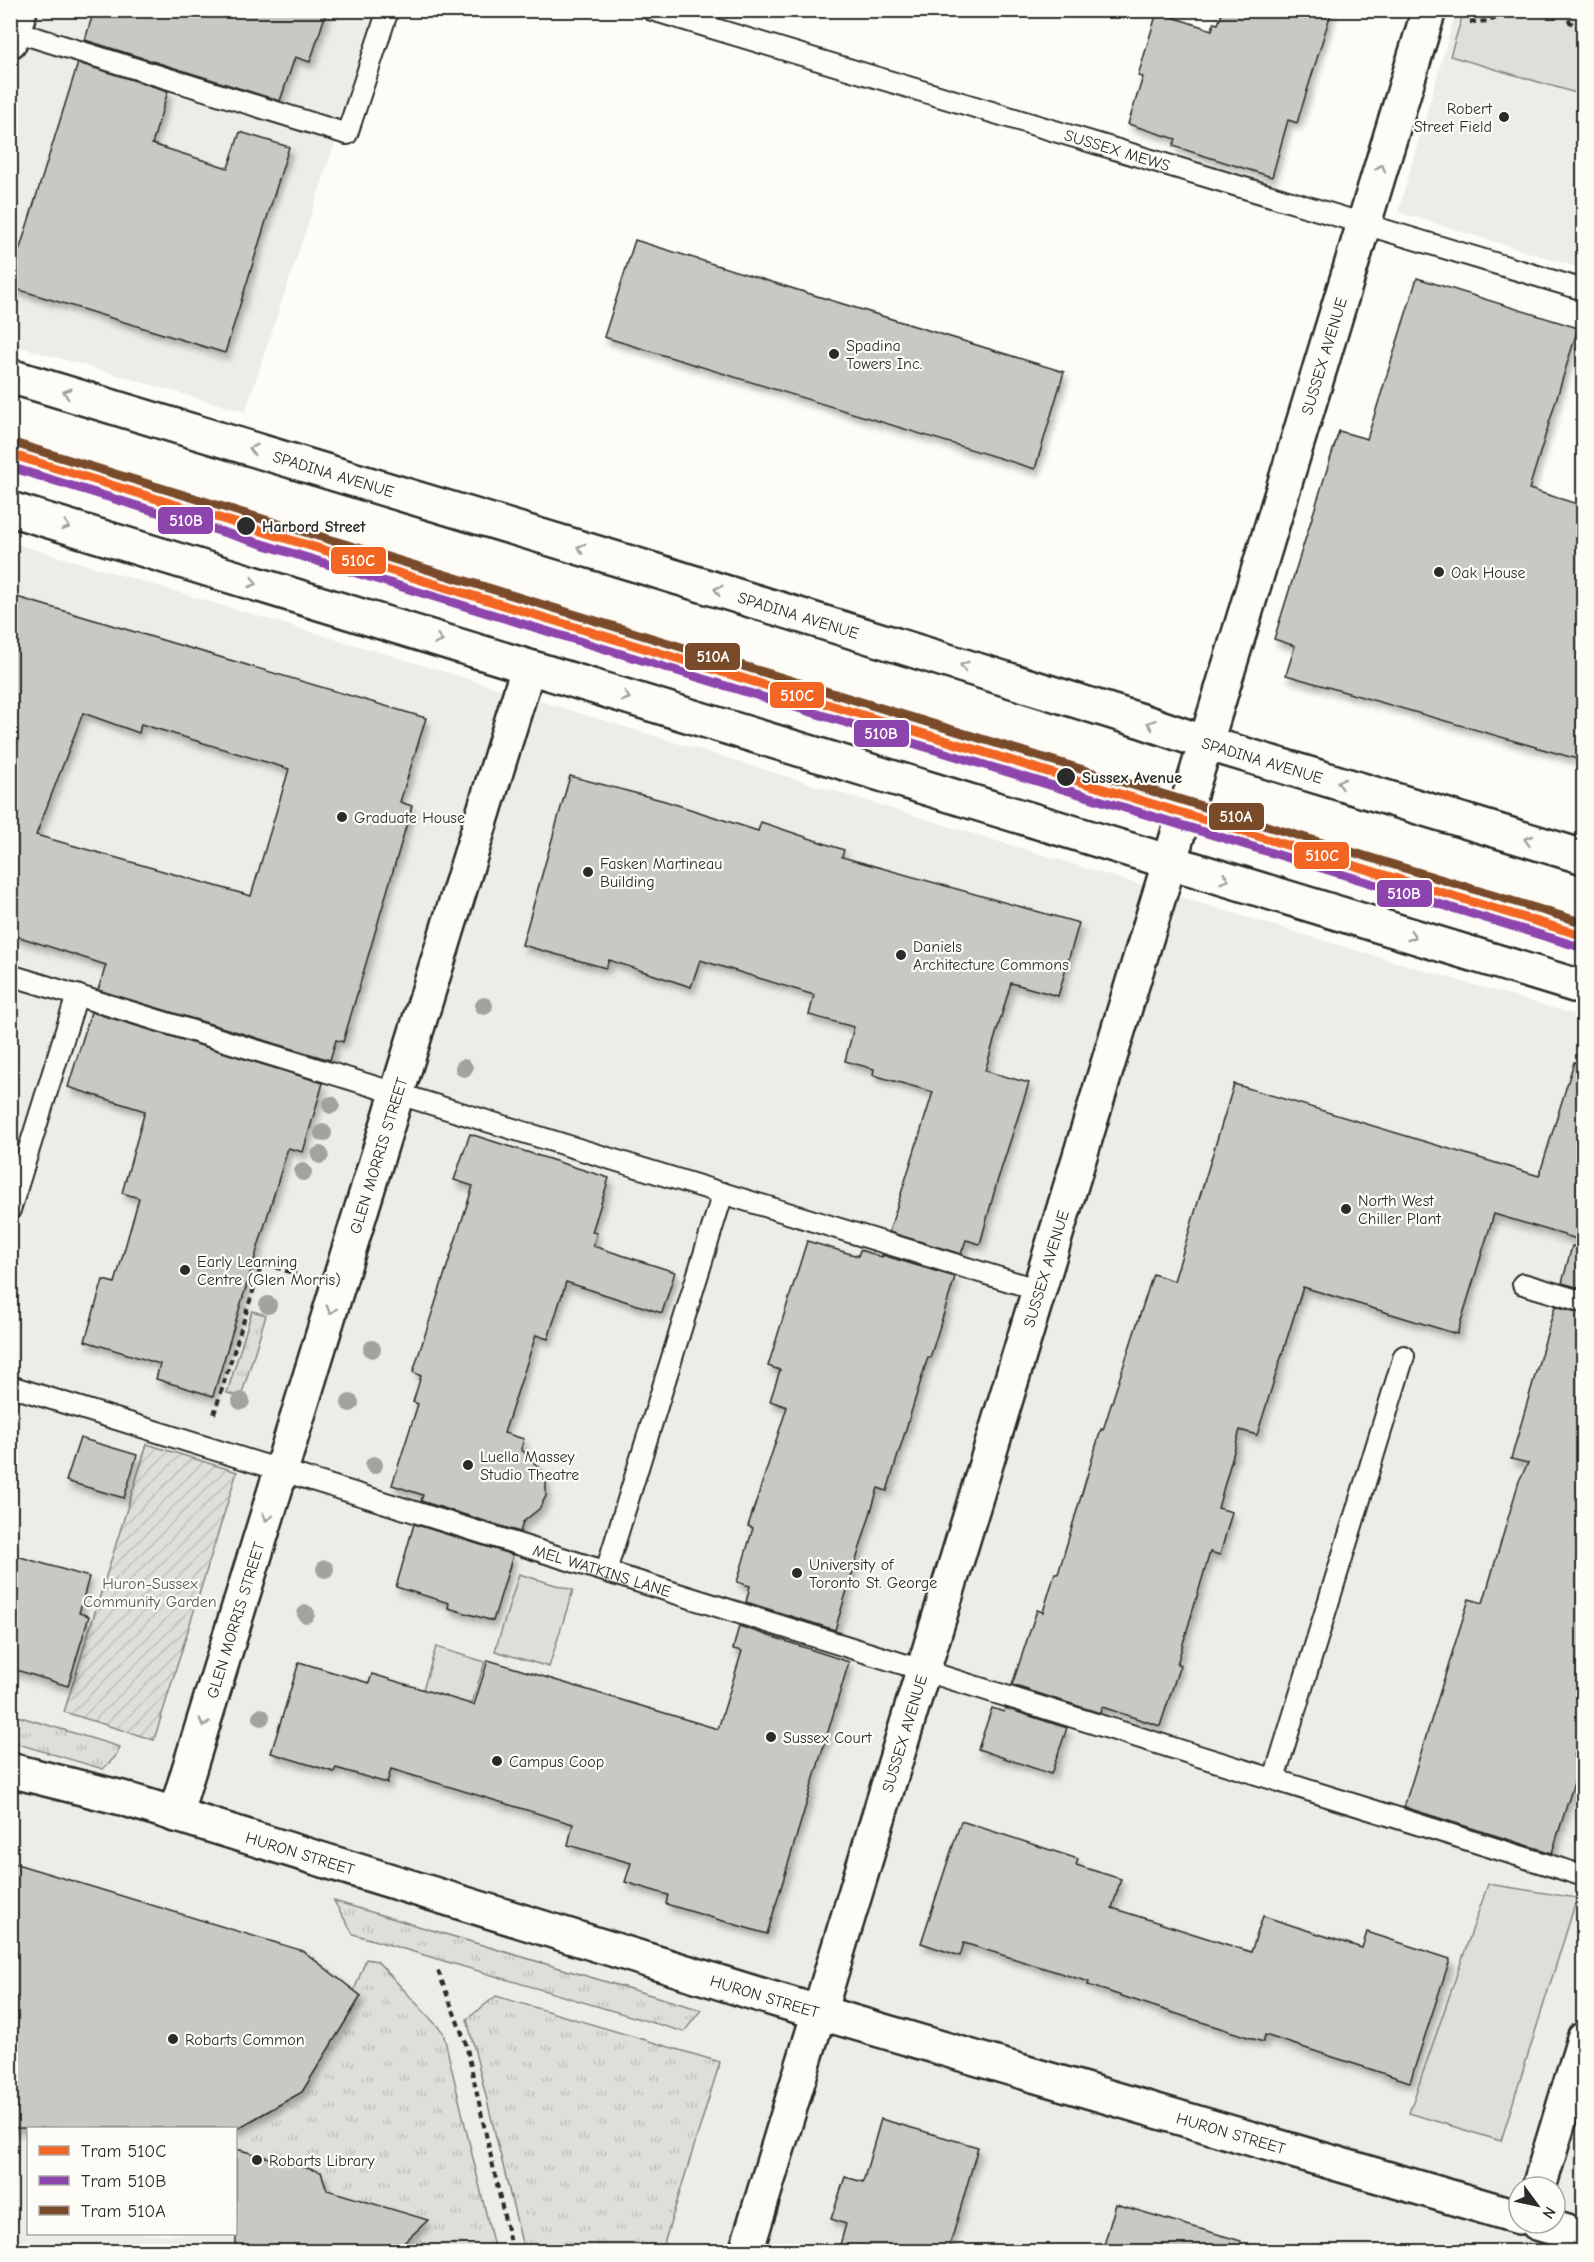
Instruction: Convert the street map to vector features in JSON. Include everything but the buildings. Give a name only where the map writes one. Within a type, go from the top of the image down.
[{"type":"street","name":"SUSSEX AVENUE","points":[[746,2252],[1429,10]]},
{"type":"street","name":"SPADINA AVENUE","points":[[10,376],[659,572],[1142,721],[1206,743],[1584,857]]},
{"type":"street","points":[[10,509],[1584,988]]},
{"type":"street","name":"GLEN MORRIS STREET","points":[[175,1815],[528,668]]},
{"type":"street","name":"HURON STREET","points":[[10,1770],[122,1798],[819,2012],[1507,2213]]},
{"type":"street","points":[[1543,2175],[1584,2039]]},
{"type":"street","points":[[1567,2232],[1584,2237]]},
{"type":"lane","points":[[15,28],[347,134],[388,10]]},
{"type":"lane","name":"SUSSEX MEWS","points":[[652,10],[1584,290]]},
{"type":"lane","points":[[10,975],[1039,1290]]},
{"type":"lane","points":[[10,1210],[77,995]]},
{"type":"lane","points":[[606,1571],[723,1194]]},
{"type":"lane","points":[[1523,1284],[1584,1302]]},
{"type":"lane","points":[[1274,1779],[1404,1356]]},
{"type":"lane","name":"MEL WATKINS LANE","points":[[10,1386],[1584,1876]]},
{"type":"path","points":[[1462,22],[1489,21],[1516,10]]},
{"type":"path","points":[[1564,10],[1570,22],[1584,31]]},
{"type":"path","points":[[1100,792],[1117,798]]},
{"type":"path","points":[[255,1261],[299,1275]]},
{"type":"path","points":[[221,1391],[262,1263]]},
{"type":"path","points":[[438,1971],[466,2044],[512,2252]]},
{"type":"shaded area","points":[[10,11],[379,11],[245,412],[11,344]]},
{"type":"shaded area","name":"Robert Street Field","points":[[1456,11],[1583,11],[1583,269],[1398,212]]},
{"type":"shaded area","name":"University of Toronto St. George","points":[[10,542],[429,667],[1311,937],[1583,1017],[1583,2251],[11,2251]]},
{"type":"green space","points":[[1464,11],[1583,11],[1583,95],[1450,56]]},
{"type":"green space","points":[[252,1311],[266,1315],[241,1397],[227,1393]]},
{"type":"green space","name":"Huron-Sussex Community Garden","points":[[147,1444],[237,1472],[154,1740],[64,1712]]},
{"type":"green space","points":[[519,1574],[573,1590],[549,1667],[495,1651]]},
{"type":"green space","points":[[436,1647],[485,1662],[456,1754],[408,1739]]},
{"type":"green space","points":[[11,1714],[120,1747],[115,1757],[103,1769],[11,1742]]},
{"type":"green space","points":[[1488,1884],[1577,1898],[1501,2141],[1409,2113]]},
{"type":"green space","points":[[334,1901],[701,2010],[684,2032],[353,1934]]},
{"type":"green space","points":[[366,1959],[377,1961],[443,2032],[495,2251],[394,2251],[427,2220],[327,2190],[321,2172],[237,2149],[237,2129],[302,2092],[361,1996],[354,1991]]},
{"type":"green space","points":[[496,1996],[720,2062],[663,2247],[659,2251],[524,2251],[467,2019]]},
{"type":"tram line","name":"510A","points":[[14,443],[1584,923]]},
{"type":"tram line","name":"510C","points":[[10,454],[1584,936]]},
{"type":"tram line","name":"510B","points":[[10,467],[1580,947]]},
{"type":"place","name":"Robert Street Field","points":[[1504,117]]},
{"type":"place","name":"Spadina Towers Inc.","points":[[834,354]]},
{"type":"place","name":"Harbord Street","points":[[246,526]]},
{"type":"place","name":"Oak House","points":[[1439,572]]},
{"type":"place","name":"Sussex Avenue","points":[[1066,777]]},
{"type":"place","name":"Graduate House","points":[[342,817]]},
{"type":"place","name":"Fasken Martineau Building","points":[[588,872]]},
{"type":"place","name":"Daniels Architecture Commons","points":[[901,955]]},
{"type":"place","name":"North West Chiller Plant","points":[[1346,1209]]},
{"type":"place","name":"Early Learning Centre (Glen Morris)","points":[[185,1270]]},
{"type":"place","name":"Luella Massey Studio Theatre","points":[[468,1465]]},
{"type":"place","name":"University of Toronto St. George","points":[[797,1573]]},
{"type":"place","name":"Sussex Court","points":[[771,1737]]},
{"type":"place","name":"Campus Coop","points":[[497,1761]]},
{"type":"place","name":"Robarts Common","points":[[173,2039]]},
{"type":"place","name":"Robarts Library","points":[[257,2160]]}]
